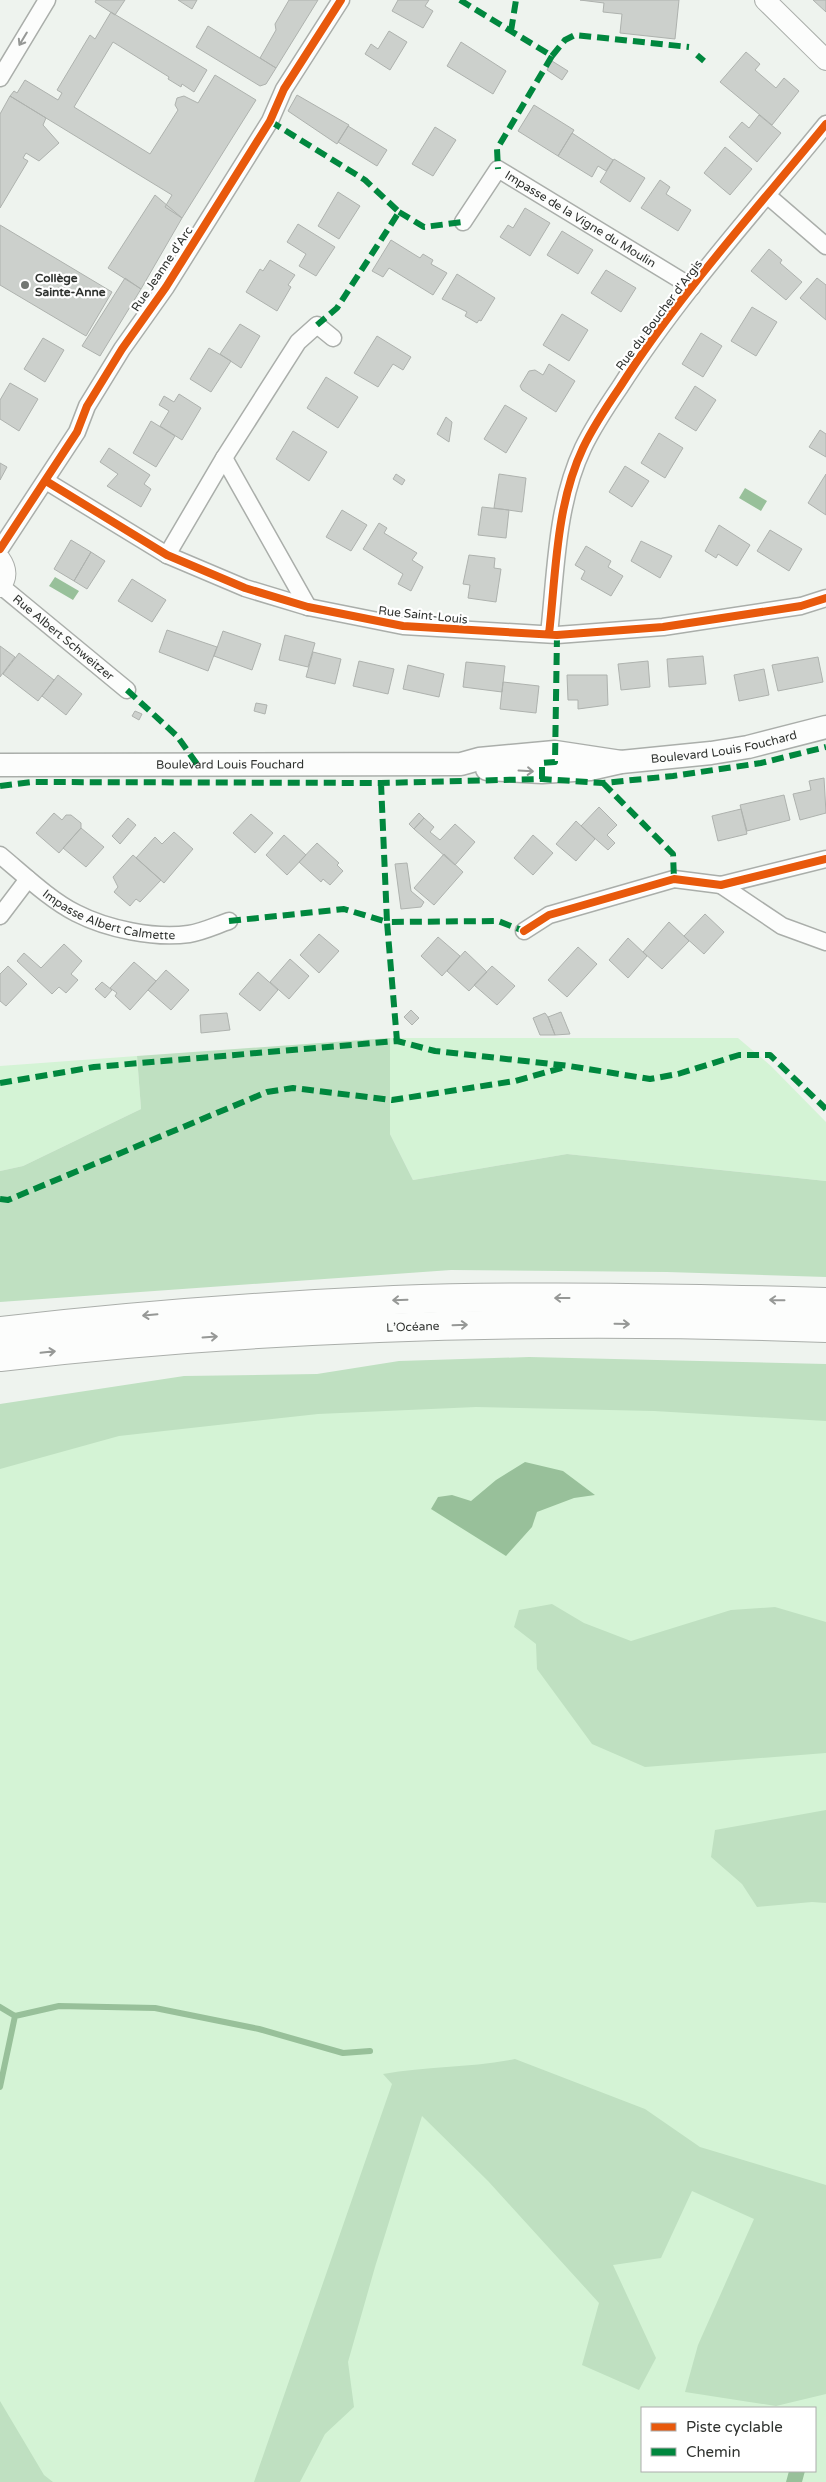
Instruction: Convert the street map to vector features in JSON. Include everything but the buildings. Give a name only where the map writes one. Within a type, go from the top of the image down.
[{"type":"highway","points":[[0,1331],[156,1315],[395,1300],[614,1298],[826,1302]]},
{"type":"highway","name":"L’Océane","points":[[0,1357],[149,1342],[380,1328],[616,1324],[826,1328]]},
{"type":"main road","name":"Boulevard Louis Fouchard","points":[[0,765],[461,764],[477,768],[546,772],[590,769],[621,762],[739,748],[826,727]]},
{"type":"street","points":[[0,78],[47,0]]},
{"type":"street","name":"Rue Jeanne d'Arc","points":[[0,548],[77,432],[92,398],[149,308],[166,287],[270,121],[280,95],[341,0]]},
{"type":"street","points":[[765,0],[826,60]]},
{"type":"street","name":"Rue du Boucher d'Argis","points":[[549,634],[564,508],[583,448],[641,354],[692,287],[826,124]]},
{"type":"street","name":"Impasse de la Vigne du Moulin","points":[[463,222],[498,169],[692,287]]},
{"type":"street","points":[[768,196],[826,246]]},
{"type":"street","points":[[167,555],[224,458],[298,342],[317,324],[333,338]]},
{"type":"street","points":[[224,458],[308,607]]},
{"type":"street","name":"Rue Saint-Louis","points":[[46,481],[167,555],[245,588],[308,607],[403,626],[557,635],[663,627],[801,606],[826,598]]},
{"type":"street","points":[[0,559],[6,570],[1,586]]},
{"type":"street","name":"Rue Albert Schweitzer","points":[[1,586],[127,690]]},
{"type":"street","name":"Impasse Albert Calmette","points":[[0,855],[28,879],[76,913],[144,934],[189,934],[229,921]]},
{"type":"street","points":[[524,931],[549,915],[674,879],[721,884],[826,859]]},
{"type":"street","points":[[0,916],[28,879]]},
{"type":"street","points":[[721,884],[782,926],[826,942]]},
{"type":"shaded area","points":[[745,488],[767,501],[761,511],[739,498]]},
{"type":"shaded area","points":[[55,577],[79,591],[73,600],[49,586]]},
{"type":"shaded area","points":[[390,1038],[738,1038],[771,1066],[826,1122],[826,1181],[567,1154],[413,1180],[390,1134]]},
{"type":"shaded area","points":[[390,1038],[390,1134],[413,1180],[567,1154],[826,1181],[826,1277],[667,1272],[451,1270],[0,1302],[0,1171],[23,1166],[141,1109],[137,1056]]},
{"type":"shaded area","points":[[137,1056],[141,1109],[23,1166],[0,1171],[0,1066]]},
{"type":"shaded area","points":[[529,1357],[826,1364],[826,1421],[654,1411],[476,1407],[318,1414],[119,1436],[0,1469],[0,1404],[184,1376],[317,1374],[399,1361]]},
{"type":"shaded area","points":[[826,1383],[826,2482],[0,2482],[0,1414]]},
{"type":"shaded area","points":[[525,1462],[563,1471],[595,1495],[574,1498],[537,1512],[532,1527],[506,1556],[431,1509],[438,1497],[452,1495],[471,1501],[496,1480]]},
{"type":"shaded area","points":[[552,1604],[584,1623],[631,1641],[731,1610],[775,1607],[826,1622],[826,1753],[645,1767],[592,1744],[537,1669],[536,1644],[514,1627],[519,1610]]},
{"type":"shaded area","points":[[826,1810],[826,1903],[812,1902],[757,1907],[742,1884],[711,1857],[715,1830]]},
{"type":"shaded area","points":[[515,2059],[645,2109],[700,2147],[826,2185],[826,2394],[776,2406],[685,2392],[698,2345],[754,2219],[692,2191],[661,2258],[613,2265],[656,2358],[639,2390],[582,2365],[599,2303],[488,2181],[422,2116],[375,2267],[348,2362],[354,2407],[325,2434],[300,2482],[254,2482],[392,2084],[383,2074]]},
{"type":"shaded area","points":[[0,2401],[44,2475],[53,2482],[0,2482]]},
{"type":"shaded area","points":[[789,2472],[805,2472],[802,2482],[786,2482]]},
{"type":"waterway","points":[[0,2087],[15,2016],[59,2006],[155,2008],[259,2029],[343,2053],[370,2051]]},
{"type":"waterway","points":[[0,2007],[15,2016]]},
{"type":"marked path","points":[[460,0],[552,56],[497,149],[498,169]]},
{"type":"marked path","points":[[511,31],[516,0]]},
{"type":"marked path","points":[[552,56],[565,40],[575,35],[689,47]]},
{"type":"marked path","points":[[697,55],[704,61]]},
{"type":"marked path","points":[[270,121],[365,180],[399,212],[337,308],[317,325]]},
{"type":"marked path","points":[[399,212],[424,227],[463,222]]},
{"type":"marked path","points":[[542,779],[542,763],[555,762],[557,635]]},
{"type":"marked path","points":[[127,690],[177,736],[197,764]]},
{"type":"marked path","points":[[0,786],[32,782],[381,783],[542,779],[603,783],[673,776],[761,763],[826,747]]},
{"type":"marked path","points":[[381,783],[387,922],[498,921],[524,931]]},
{"type":"marked path","points":[[603,783],[673,854],[674,879]]},
{"type":"marked path","points":[[229,921],[344,909],[387,922],[397,1041]]},
{"type":"marked path","points":[[0,1083],[94,1067],[397,1041],[435,1051],[569,1066],[650,1079],[678,1074],[739,1055],[770,1055],[826,1109]]},
{"type":"marked path","points":[[0,1199],[8,1200],[267,1092],[293,1088],[392,1100],[515,1081],[565,1067]]},
{"type":"cycle path","points":[[0,549],[77,432],[87,406],[122,349],[166,287],[270,121],[284,89],[341,0]]},
{"type":"cycle path","points":[[549,634],[562,516],[574,470],[591,432],[643,352],[693,285],[826,124]]},
{"type":"cycle path","points":[[46,481],[167,555],[245,588],[308,607],[403,626],[557,635],[663,627],[801,606],[826,598]]},
{"type":"cycle path","points":[[524,931],[549,915],[674,879],[721,885],[826,859]]},
{"type":"place","name":"Collège Sainte-Anne","points":[[25,285]]}]
